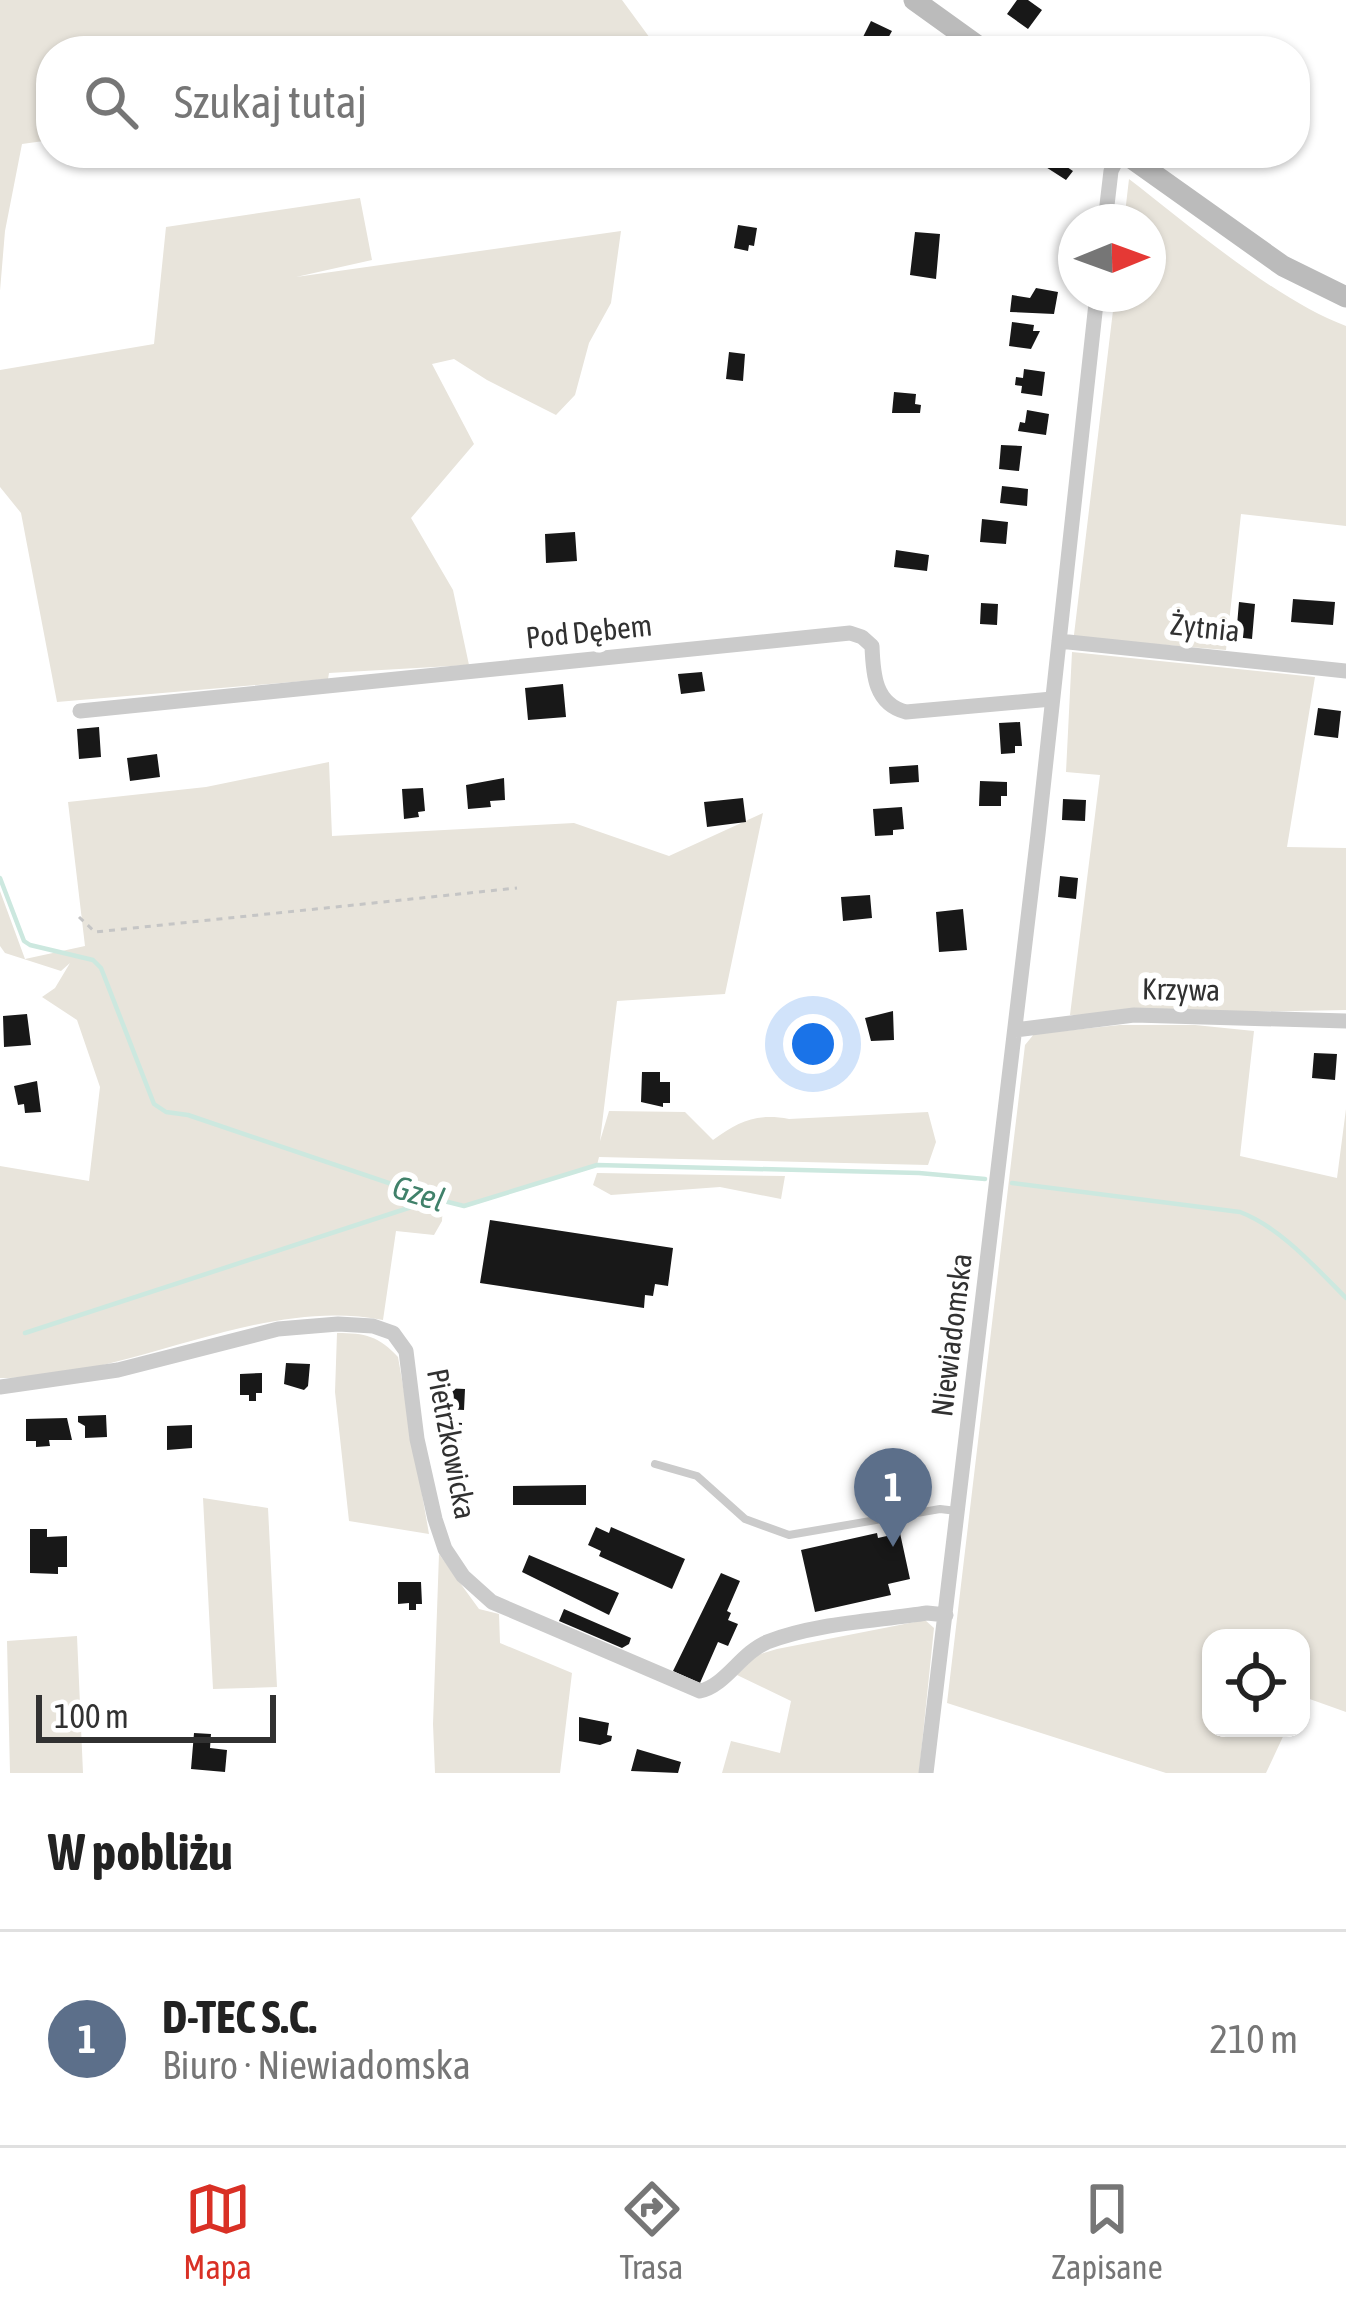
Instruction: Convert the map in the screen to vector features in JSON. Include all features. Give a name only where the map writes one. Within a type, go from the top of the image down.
[{"type":"street","points":[[914,0],[964,36]]},
{"type":"street","points":[[1107,204],[1113,168]]},
{"type":"street","points":[[1143,168],[1283,266],[1346,297]]},
{"type":"street","points":[[1052,699],[1095,312]]},
{"type":"street","name":"Pod Dębem","points":[[80,711],[850,633],[872,646],[881,698],[891,708],[906,712],[1052,699]]},
{"type":"street","name":"Żytnia","points":[[1059,641],[1346,671]]},
{"type":"street","name":"Niewiadomska","points":[[926,1773],[1052,699]]},
{"type":"street","name":"Krzywa","points":[[1015,1030],[1134,1015],[1346,1021]]},
{"type":"street","name":"Pietrzkowicka","points":[[0,1387],[118,1370],[278,1329],[373,1326],[393,1333],[406,1351],[424,1482],[445,1549],[463,1576],[492,1602],[700,1691],[714,1687],[746,1654],[786,1636],[927,1613],[946,1615]]},
{"type":"lane","points":[[655,1464],[697,1476],[745,1519],[789,1535],[940,1509],[958,1511]]},
{"type":"path","points":[[79,917],[95,932],[517,888]]},
{"type":"shaded area","points":[[0,0],[622,0],[648,36],[36,36],[36,142],[22,144],[5,231],[0,291]]},
{"type":"shaded area","points":[[1129,179],[1161,204],[1126,204]]},
{"type":"shaded area","points":[[360,198],[372,260],[296,277],[621,231],[611,303],[589,343],[575,395],[556,415],[454,359],[432,364],[474,444],[411,518],[453,590],[469,665],[329,673],[328,679],[57,702],[21,513],[0,487],[0,370],[154,344],[166,227]]},
{"type":"shaded area","points":[[1166,208],[1291,299],[1346,326],[1346,526],[1241,514],[1226,650],[1073,643],[1113,312],[1166,312]]},
{"type":"shaded area","points":[[1072,652],[1315,677],[1287,847],[1346,848],[1346,1010],[1070,1015],[1100,775],[1066,772]]},
{"type":"shaded area","points":[[329,762],[332,836],[574,823],[669,856],[763,813],[725,994],[617,1001],[600,1141],[609,1111],[685,1112],[713,1140],[758,1118],[928,1112],[936,1142],[928,1165],[599,1157],[597,1165],[464,1206],[443,1201],[442,1221],[434,1235],[396,1231],[383,1320],[336,1315],[288,1319],[96,1367],[0,1378],[0,1166],[89,1181],[100,1087],[77,1020],[42,997],[55,988],[70,963],[61,971],[5,953],[0,946],[0,891],[25,959],[85,946],[68,802],[206,787]]},
{"type":"shaded area","points":[[1120,1025],[1254,1031],[1240,1156],[1337,1178],[1346,1109],[1346,1712],[1310,1699],[1310,1629],[1202,1629],[1202,1737],[1283,1737],[1266,1773],[1166,1773],[947,1703],[1025,1045],[1034,1034]]},
{"type":"shaded area","points":[[597,1173],[785,1176],[781,1199],[720,1187],[611,1195],[593,1185]]},
{"type":"shaded area","points":[[337,1333],[371,1337],[398,1357],[429,1534],[349,1521],[335,1392]]},
{"type":"shaded area","points":[[203,1498],[268,1508],[277,1687],[213,1689]]},
{"type":"shaded area","points":[[439,1554],[479,1609],[499,1614],[500,1643],[572,1673],[560,1773],[435,1773]]},
{"type":"shaded area","points":[[925,1620],[934,1628],[919,1773],[722,1773],[731,1741],[780,1753],[791,1701],[737,1675],[757,1655]]},
{"type":"shaded area","points":[[77,1636],[83,1773],[10,1773],[7,1641]]},
{"type":"building","points":[[1017,0],[1028,0],[1042,10],[1028,29],[1007,14]]},
{"type":"building","points":[[871,21],[892,31],[889,36],[864,36]]},
{"type":"building","points":[[1047,168],[1068,168],[1073,171],[1066,180]]},
{"type":"building","points":[[738,225],[757,228],[754,246],[749,245],[748,251],[734,248]]},
{"type":"building","points":[[915,232],[940,234],[936,279],[910,275]]},
{"type":"building","points":[[1036,288],[1058,292],[1054,314],[1010,312],[1012,295],[1030,298]]},
{"type":"building","points":[[1012,322],[1034,325],[1033,331],[1040,331],[1031,349],[1009,346]]},
{"type":"building","points":[[729,352],[745,354],[743,381],[726,379]]},
{"type":"building","points":[[1024,369],[1045,372],[1042,396],[1021,393],[1022,386],[1015,385]]},
{"type":"building","points":[[894,392],[916,394],[920,413],[892,413]]},
{"type":"building","points":[[1027,410],[1049,414],[1046,435],[1018,431]]},
{"type":"building","points":[[1001,445],[1022,446],[1019,471],[999,469]]},
{"type":"building","points":[[1002,486],[1028,489],[1027,506],[1000,503]]},
{"type":"building","points":[[982,519],[1008,522],[1006,544],[980,542]]},
{"type":"building","points":[[575,532],[577,561],[546,563],[545,534]]},
{"type":"building","points":[[896,550],[929,555],[927,571],[894,567]]},
{"type":"building","points":[[1293,599],[1335,602],[1333,625],[1291,622]]},
{"type":"building","points":[[1239,602],[1255,604],[1252,639],[1236,637]]},
{"type":"building","points":[[981,603],[998,604],[997,625],[980,624]]},
{"type":"building","points":[[702,672],[705,691],[681,694],[678,674]]},
{"type":"building","points":[[563,684],[566,717],[528,720],[525,688]]},
{"type":"building","points":[[1318,708],[1341,711],[1338,738],[1314,735]]},
{"type":"building","points":[[1020,722],[1022,746],[1015,746],[1015,753],[1001,754],[999,723]]},
{"type":"building","points":[[99,727],[101,757],[79,759],[77,729]]},
{"type":"building","points":[[157,754],[160,777],[130,781],[127,758]]},
{"type":"building","points":[[918,765],[919,782],[890,784],[889,767]]},
{"type":"building","points":[[504,778],[505,800],[468,809],[466,785]]},
{"type":"building","points":[[980,781],[1007,782],[1001,806],[979,806]]},
{"type":"building","points":[[423,788],[425,811],[404,819],[402,789]]},
{"type":"building","points":[[743,798],[746,822],[707,827],[704,802]]},
{"type":"building","points":[[1063,799],[1086,800],[1085,821],[1062,820]]},
{"type":"building","points":[[902,807],[904,829],[875,836],[873,809]]},
{"type":"building","points":[[1060,876],[1078,878],[1076,899],[1058,897]]},
{"type":"building","points":[[870,895],[872,918],[843,921],[841,897]]},
{"type":"building","points":[[963,909],[967,950],[939,952],[936,912]]},
{"type":"building","points":[[893,1011],[894,1040],[871,1041],[865,1018]]},
{"type":"building","points":[[27,1014],[31,1045],[4,1047],[3,1016]]},
{"type":"building","points":[[1314,1053],[1337,1054],[1335,1080],[1312,1078]]},
{"type":"building","points":[[642,1072],[660,1072],[660,1082],[670,1082],[670,1103],[663,1107],[641,1102]]},
{"type":"building","points":[[37,1081],[41,1112],[25,1113],[14,1086]]},
{"type":"building","points":[[490,1220],[673,1248],[668,1286],[655,1284],[653,1296],[645,1295],[644,1308],[480,1283]]},
{"type":"building","points":[[286,1363],[310,1364],[304,1390],[284,1384]]},
{"type":"building","points":[[262,1373],[262,1393],[256,1393],[256,1401],[240,1395],[240,1374]]},
{"type":"building","points":[[443,1388],[465,1389],[464,1410],[442,1409]]},
{"type":"building","points":[[106,1415],[107,1437],[85,1438],[85,1426],[78,1416]]},
{"type":"building","points":[[67,1418],[72,1440],[49,1440],[50,1446],[36,1447],[36,1441],[26,1441],[26,1419]]},
{"type":"building","points":[[440,1421],[462,1423],[462,1446],[439,1440]]},
{"type":"building","points":[[192,1425],[192,1448],[167,1450],[167,1426]]},
{"type":"building","points":[[586,1485],[586,1505],[513,1505],[513,1486]]},
{"type":"building","points":[[596,1527],[609,1533],[611,1527],[685,1559],[672,1589],[599,1556],[601,1551],[588,1545]]},
{"type":"building","points":[[30,1529],[47,1529],[47,1537],[67,1536],[67,1567],[58,1567],[58,1574],[30,1573]]},
{"type":"building","points":[[877,1533],[878,1538],[900,1533],[910,1579],[888,1584],[891,1595],[815,1612],[801,1550]]},
{"type":"building","points":[[529,1555],[619,1593],[609,1615],[522,1572]]},
{"type":"building","points":[[721,1573],[740,1581],[727,1611],[731,1613],[728,1620],[738,1624],[728,1646],[718,1642],[700,1683],[673,1671]]},
{"type":"building","points":[[398,1582],[421,1582],[422,1604],[416,1604],[416,1610],[409,1610],[409,1603],[398,1604]]},
{"type":"building","points":[[564,1609],[631,1638],[629,1644],[622,1648],[559,1621]]},
{"type":"building","points":[[579,1717],[609,1723],[611,1741],[600,1745],[579,1741]]},
{"type":"building","points":[[194,1733],[211,1734],[210,1748],[227,1750],[225,1772],[191,1769]]},
{"type":"building","points":[[637,1749],[681,1762],[678,1773],[631,1771]]},
{"type":"waterway","name":"Gzel","points":[[0,878],[24,941],[93,960],[101,968],[154,1104],[166,1112],[188,1115],[436,1199],[464,1206],[597,1165],[919,1173],[985,1179]]},
{"type":"waterway","name":"Gzel","points":[[1012,1183],[1240,1212],[1283,1238],[1346,1298]]},
{"type":"waterway","points":[[25,1333],[436,1199]]},
{"type":"place","name":"D-TEC S.C.","points":[[893,1547]]}]
